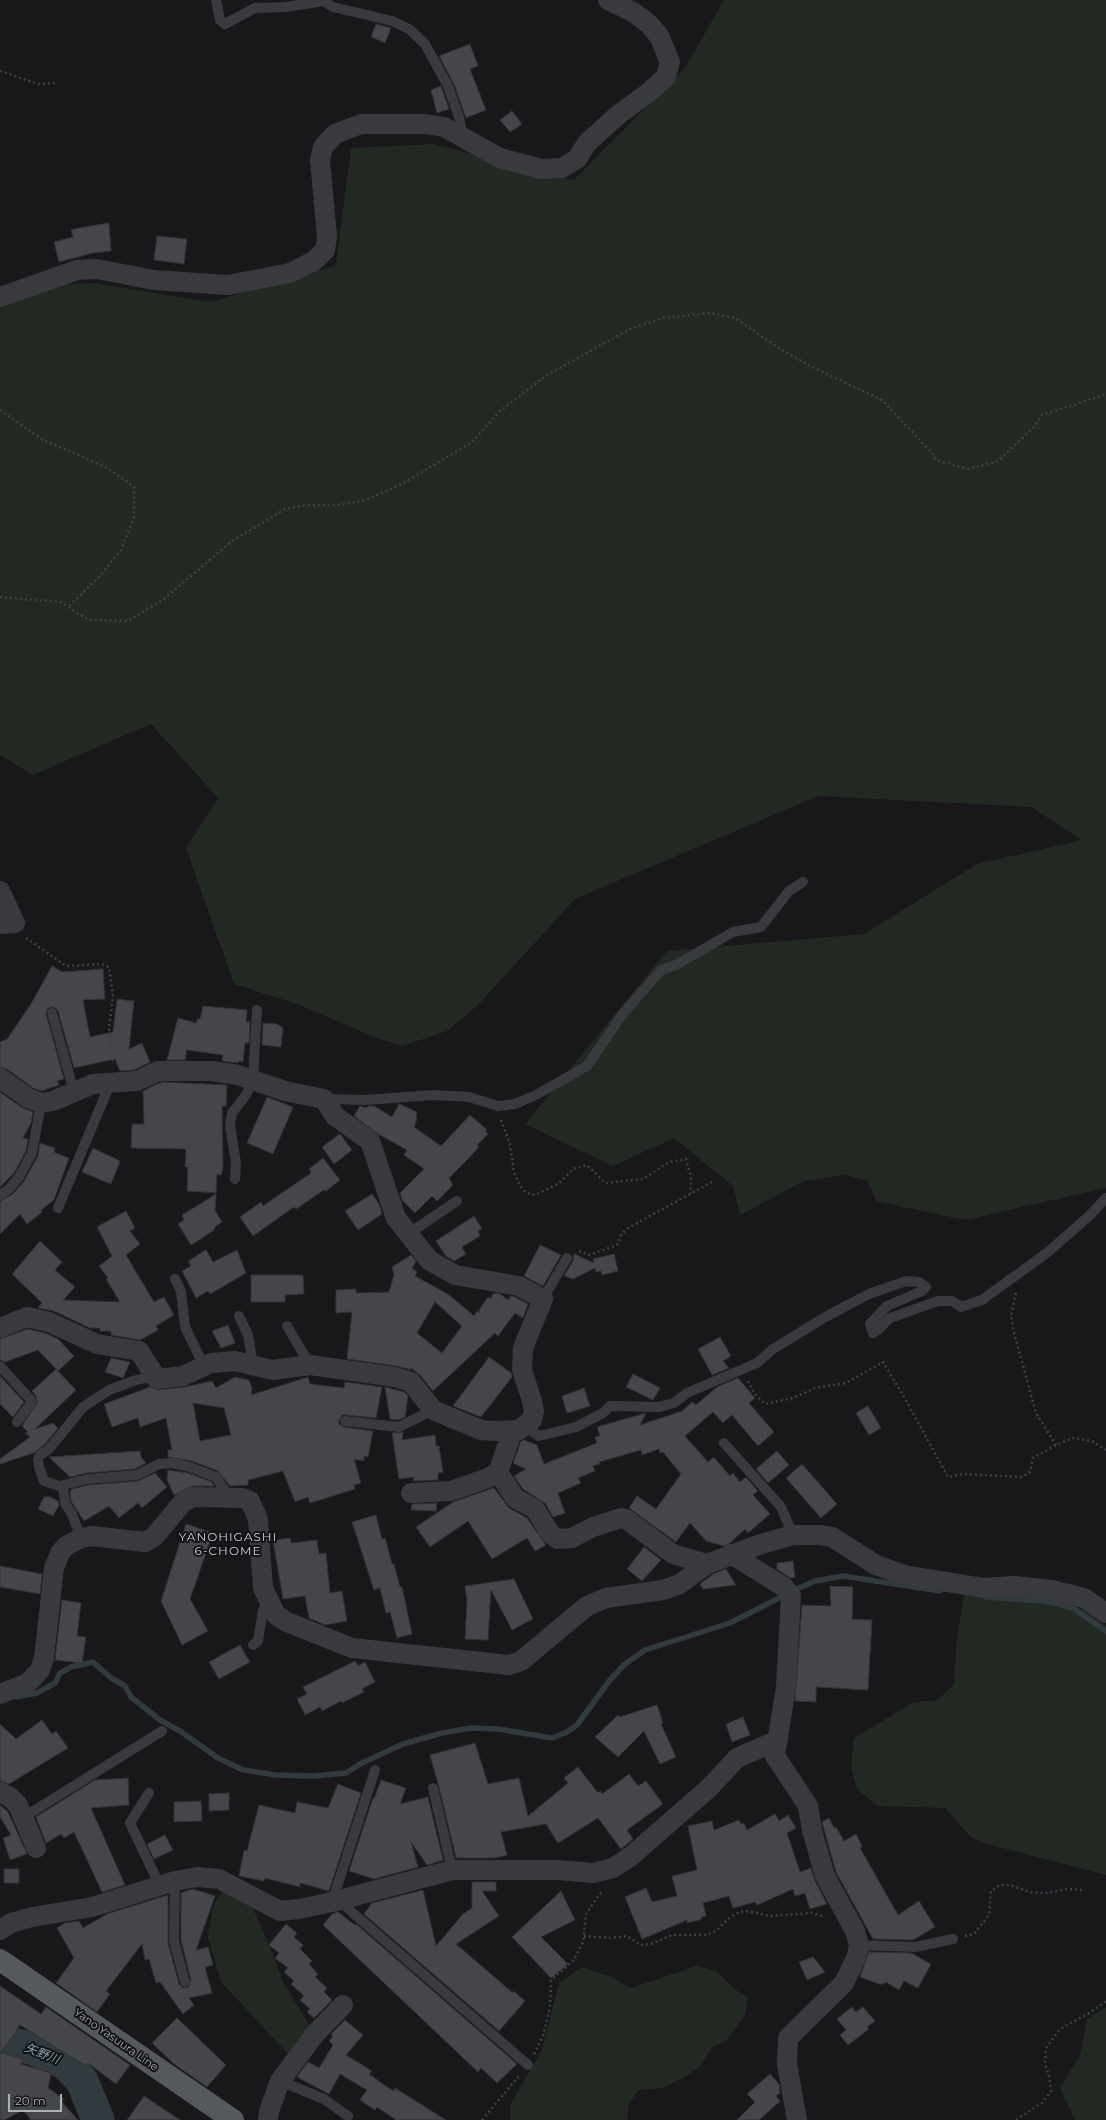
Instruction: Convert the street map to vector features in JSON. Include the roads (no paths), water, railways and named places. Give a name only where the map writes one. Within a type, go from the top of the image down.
[{"type":"main road","name":"Yano Yasuura Line","points":[[0,1960],[233,2120]]},
{"type":"street","points":[[0,297],[77,270],[97,269],[154,280],[228,285],[290,273],[314,261],[325,250],[327,237],[320,160],[323,147],[335,134],[361,124],[426,124],[444,127],[500,158],[541,169],[562,168],[577,159],[587,143],[618,114],[648,93],[666,77],[670,62],[659,36],[649,24],[633,12],[608,0]]},
{"type":"street","points":[[0,891],[7,923]]},
{"type":"street","points":[[0,1078],[28,1098],[41,1103],[53,1101],[93,1084],[113,1084],[137,1081],[158,1071],[212,1072],[238,1075],[285,1091],[324,1099],[335,1116],[370,1141],[396,1218],[429,1260],[446,1271],[473,1279],[519,1286],[543,1299],[523,1348],[522,1370],[534,1411],[532,1420],[518,1428],[481,1430],[433,1410],[411,1382],[395,1377],[310,1365],[272,1370],[235,1361],[210,1363],[184,1376],[157,1379],[139,1351],[97,1344],[49,1322],[27,1317],[0,1328]]},
{"type":"street","points":[[411,1493],[451,1491],[488,1478],[498,1472],[518,1428]]},
{"type":"street","points":[[498,1472],[515,1498],[535,1510],[557,1539],[572,1538],[593,1527],[621,1518],[626,1519],[672,1554],[707,1564]]},
{"type":"street","points":[[0,1694],[28,1683],[40,1670],[44,1658],[56,1561],[66,1546],[80,1538],[92,1536],[145,1542],[154,1537],[183,1502],[193,1497],[242,1498],[250,1502],[258,1519],[263,1588],[269,1603],[276,1614],[287,1622],[352,1648],[508,1665],[521,1661],[587,1606],[606,1598],[669,1588],[680,1584],[707,1564],[731,1554],[793,1535],[819,1535],[832,1537],[876,1565],[904,1575],[984,1588],[1014,1586],[1052,1590],[1084,1598],[1106,1613]]},
{"type":"street","points":[[731,1554],[788,1592],[786,1687],[776,1741],[775,1756],[808,1806],[812,1830],[825,1876],[852,1924],[859,1945],[856,1956],[844,1983],[788,2038],[787,2064],[792,2117]]},
{"type":"street","points":[[0,1930],[11,1923],[32,1917],[92,1907],[168,1884],[197,1877],[218,1880],[280,1910],[335,1901],[452,1870],[558,1870],[593,1873],[613,1868],[630,1857],[709,1788],[737,1758],[776,1741]]},
{"type":"street","points":[[0,1792],[10,1797],[24,1817],[36,1848]]},
{"type":"street","points":[[268,2120],[269,2111],[280,2082],[315,2034],[343,2005]]},
{"type":"lane","points":[[216,0],[220,20],[225,24],[255,8],[286,7],[324,1],[333,7],[392,21],[409,29],[425,44],[448,86],[459,117],[464,139]]},
{"type":"lane","points":[[324,1099],[365,1100],[433,1094],[469,1097],[492,1106],[515,1104],[536,1095],[587,1066],[622,1015],[661,970],[676,965],[733,932],[761,927],[789,891],[804,882]]},
{"type":"lane","points":[[235,1179],[236,1163],[230,1125],[232,1112],[246,1095],[253,1080],[257,1010]]},
{"type":"lane","points":[[52,1013],[74,1092]]},
{"type":"lane","points":[[58,1208],[113,1084]]},
{"type":"lane","points":[[0,1195],[9,1189],[19,1177],[32,1153],[41,1103]]},
{"type":"lane","points":[[518,1428],[539,1436],[576,1427],[603,1413],[610,1406],[659,1407],[674,1403],[687,1393],[757,1363],[773,1349],[827,1316],[870,1294],[906,1281],[919,1282],[926,1287],[922,1291],[887,1306],[870,1324],[873,1333],[890,1318],[938,1301],[952,1301],[961,1307],[982,1300],[1048,1252],[1089,1216],[1106,1198]]},
{"type":"lane","points":[[408,1234],[457,1201]]},
{"type":"lane","points":[[543,1299],[567,1258]]},
{"type":"lane","points":[[175,1279],[181,1291],[185,1327],[204,1366]]},
{"type":"lane","points":[[239,1316],[248,1335],[253,1365]]},
{"type":"lane","points":[[287,1326],[310,1365]]},
{"type":"lane","points":[[0,1366],[30,1400],[31,1404],[17,1422]]},
{"type":"lane","points":[[157,1379],[145,1378],[110,1390],[83,1407],[38,1459],[44,1481],[51,1484],[64,1485],[88,1479],[137,1475],[159,1464],[172,1463],[190,1467],[216,1477],[230,1498]]},
{"type":"lane","points":[[345,1421],[399,1427],[433,1410]]},
{"type":"lane","points":[[724,1443],[781,1507],[793,1535]]},
{"type":"lane","points":[[64,1485],[65,1503],[72,1514],[80,1538]]},
{"type":"lane","points":[[253,1645],[258,1641],[263,1610],[269,1603]]},
{"type":"lane","points":[[24,1817],[162,1731]]},
{"type":"lane","points":[[375,1770],[335,1901],[528,2065]]},
{"type":"lane","points":[[433,1788],[452,1870]]},
{"type":"lane","points":[[149,1793],[130,1823],[168,1884],[174,1941],[185,1982]]},
{"type":"lane","points":[[859,1945],[915,1946],[953,1939]]},
{"type":"lane","points":[[280,2082],[324,2099],[348,2116]]},
{"type":"waterway","points":[[792,1591],[815,1581],[843,1576],[940,1591]]},
{"type":"waterway","points":[[16,1697],[37,1693],[55,1683],[60,1673],[71,1667],[93,1662],[111,1678],[125,1686],[131,1697],[160,1720],[180,1731],[218,1758],[243,1770],[276,1775],[314,1776],[346,1773],[360,1764],[403,1744],[442,1733],[471,1728],[498,1729],[552,1738],[567,1732],[577,1725],[610,1680],[625,1664],[645,1650],[730,1623],[785,1595]]},
{"type":"waterway","points":[[986,1597],[1044,1601],[1059,1604],[1074,1609],[1106,1631]]},
{"type":"waterway","name":"矢野川","points":[[0,2041],[34,2049],[66,2064],[82,2081],[98,2120]]},
{"type":"district","name":"YANOHIGASHI 6-CHOME","points":[[228,1544]]}]
